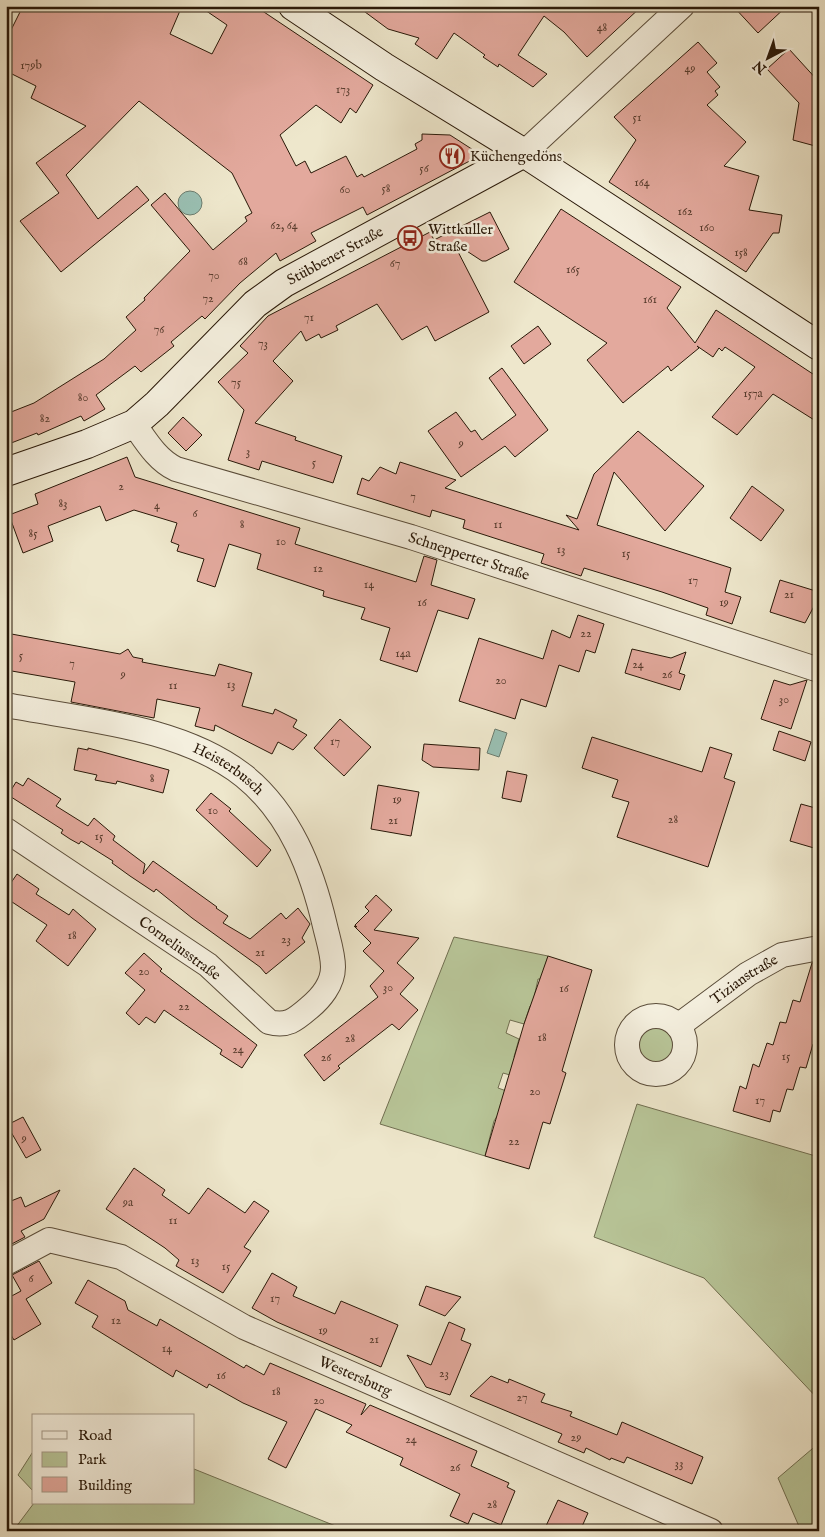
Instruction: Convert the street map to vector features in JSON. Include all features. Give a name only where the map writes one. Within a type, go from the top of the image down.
[{"type":"main road","points":[[293,6],[384,67],[524,153],[819,346]]},
{"type":"main road","name":"Stübbener Straße","points":[[6,472],[87,444],[134,424],[157,404],[255,304],[284,283],[524,153]]},
{"type":"street","name":"Stübbener Straße","points":[[524,153],[682,6]]},
{"type":"street","name":"Schnepperter Straße","points":[[134,424],[158,456],[167,465],[176,469],[424,542],[819,670]]},
{"type":"street","name":"Heisterbusch","points":[[6,705],[166,737],[211,754],[243,776],[265,796],[295,837],[317,893],[333,968]]},
{"type":"street","name":"Corneliusstraße","points":[[6,830],[208,965],[269,1022],[280,1026],[291,1023],[318,1001],[327,987],[333,968]]},
{"type":"street","name":"Tizianstraße","points":[[678,1026],[748,974],[782,955],[819,948]]},
{"type":"street","name":"Westersburg","points":[[6,1263],[49,1240],[121,1257],[244,1327],[710,1531]]},
{"type":"green space","points":[[454,937],[548,956],[541,979],[538,979],[532,1007],[530,1006],[524,1024],[510,1020],[506,1033],[519,1039],[514,1057],[523,1059],[517,1077],[503,1073],[498,1088],[512,1093],[494,1121],[485,1156],[380,1124]]},
{"type":"green space","points":[[656,1028],[670,1033],[675,1047],[670,1061],[656,1066],[642,1061],[637,1047],[642,1033]]},
{"type":"green space","points":[[637,1104],[819,1157],[819,1400],[704,1278],[594,1237]]},
{"type":"green space","points":[[819,1443],[819,1531],[801,1531],[778,1478]]},
{"type":"green space","points":[[32,1453],[32,1490],[18,1475]]},
{"type":"green space","points":[[195,1469],[348,1531],[13,1531],[33,1504],[195,1504]]},
{"type":"water","points":[[190,191],[199,194],[202,203],[199,212],[190,215],[181,212],[178,203],[181,194]]},
{"type":"water","points":[[495,729],[507,733],[499,757],[487,753]]},
{"type":"building","points":[[23,6],[182,6],[170,34],[212,54],[227,25],[199,6],[255,6],[373,85],[356,113],[350,108],[341,123],[316,105],[280,135],[296,166],[305,161],[311,173],[346,156],[357,177],[362,174],[364,177],[417,149],[415,144],[422,140],[422,134],[450,135],[481,155],[367,215],[363,207],[311,233],[316,241],[280,261],[276,253],[240,283],[205,319],[202,316],[171,342],[174,346],[141,372],[135,366],[96,395],[105,409],[84,421],[81,416],[38,435],[37,433],[6,445],[6,414],[34,403],[104,359],[136,330],[126,317],[145,300],[144,298],[190,251],[151,205],[165,193],[213,250],[247,221],[245,217],[252,213],[232,173],[139,101],[66,175],[98,219],[137,186],[149,200],[61,272],[20,221],[59,193],[36,163],[86,126],[31,98],[36,86],[6,71],[6,40]]},
{"type":"building","points":[[357,6],[642,6],[587,57],[564,32],[544,16],[518,55],[547,74],[533,87],[499,64],[498,67],[483,57],[485,55],[454,33],[437,59],[415,44],[419,38],[388,29]]},
{"type":"building","points":[[733,6],[787,6],[758,33]]},
{"type":"building","points":[[698,42],[717,63],[707,72],[720,87],[715,91],[718,95],[707,105],[746,142],[724,166],[759,176],[749,210],[782,215],[779,233],[773,233],[746,272],[609,182],[636,140],[614,117]]},
{"type":"building","points":[[789,49],[819,82],[819,147],[793,140],[799,103],[767,69]]},
{"type":"building","points":[[561,209],[681,287],[667,308],[695,343],[716,310],[819,378],[819,423],[773,394],[737,435],[712,417],[755,367],[725,347],[722,351],[719,348],[713,357],[697,346],[699,348],[671,371],[668,366],[623,403],[587,360],[607,343],[514,282]]},
{"type":"building","points":[[490,212],[509,249],[486,261],[482,261],[453,242],[489,312],[435,341],[427,326],[402,340],[377,304],[336,326],[338,330],[321,338],[319,334],[306,341],[301,331],[273,361],[293,381],[255,423],[296,437],[295,440],[342,456],[333,483],[262,461],[259,470],[228,460],[244,410],[218,382],[248,353],[240,346],[268,316],[430,232],[434,240]]},
{"type":"building","points":[[538,326],[551,344],[524,364],[511,346]]},
{"type":"building","points":[[502,368],[548,430],[515,457],[505,446],[461,477],[428,431],[456,412],[471,432],[475,430],[482,440],[516,415],[489,378]]},
{"type":"building","points":[[183,417],[202,435],[186,451],[168,433]]},
{"type":"building","points":[[638,431],[704,486],[665,531],[614,472],[597,525],[731,568],[725,592],[741,597],[732,624],[706,615],[708,608],[662,592],[584,568],[581,576],[541,563],[544,554],[463,528],[465,520],[432,510],[430,517],[357,494],[362,478],[369,481],[380,467],[396,474],[400,462],[456,480],[445,488],[579,530],[566,515],[577,519],[594,474]]},
{"type":"building","points":[[127,457],[135,477],[300,528],[295,544],[416,582],[424,556],[437,560],[431,585],[475,599],[468,619],[438,610],[417,672],[380,660],[390,628],[361,619],[365,608],[323,596],[324,591],[257,569],[261,554],[229,544],[215,587],[197,581],[204,559],[177,551],[179,545],[171,542],[177,523],[134,510],[106,521],[100,506],[48,526],[53,541],[23,553],[9,515],[38,504],[35,494]]},
{"type":"building","points":[[752,486],[784,510],[761,541],[730,518]]},
{"type":"building","points":[[780,580],[819,592],[819,597],[805,623],[770,612]]},
{"type":"building","points":[[578,615],[604,624],[595,653],[586,650],[579,672],[559,665],[546,707],[521,699],[515,719],[459,701],[479,638],[543,659],[552,630],[570,638]]},
{"type":"building","points":[[6,633],[120,654],[128,649],[133,657],[143,659],[142,662],[215,676],[219,664],[252,673],[242,706],[273,714],[275,709],[297,720],[293,727],[307,735],[293,750],[278,742],[272,754],[215,725],[214,731],[195,726],[200,708],[157,699],[154,718],[71,702],[75,682],[6,670]]},
{"type":"building","points":[[632,649],[671,658],[686,652],[679,673],[685,675],[680,690],[625,673]]},
{"type":"building","points":[[774,680],[790,685],[807,680],[791,729],[761,719]]},
{"type":"building","points":[[340,719],[371,747],[344,776],[314,748]]},
{"type":"building","points":[[779,731],[811,742],[805,761],[773,750]]},
{"type":"building","points":[[592,737],[702,772],[710,747],[732,754],[724,778],[735,782],[708,867],[617,837],[629,802],[612,797],[618,780],[582,768]]},
{"type":"building","points":[[424,744],[480,748],[479,770],[433,767],[422,760]]},
{"type":"building","points":[[78,748],[88,750],[88,748],[169,770],[163,793],[117,781],[116,784],[95,780],[97,775],[74,770]]},
{"type":"building","points":[[507,771],[527,775],[521,802],[502,798]]},
{"type":"building","points":[[28,778],[61,799],[56,806],[88,826],[94,818],[115,836],[113,840],[145,864],[143,874],[153,861],[228,916],[223,923],[250,939],[281,913],[286,919],[298,908],[310,924],[302,938],[305,942],[266,974],[260,967],[192,918],[156,889],[154,892],[112,863],[113,861],[81,841],[79,844],[70,839],[61,833],[63,830],[8,795],[16,782],[23,786]]},
{"type":"building","points":[[378,785],[419,792],[411,836],[371,829]]},
{"type":"building","points":[[211,793],[231,809],[229,811],[271,850],[257,867],[196,810]]},
{"type":"building","points":[[801,804],[819,809],[819,831],[814,848],[790,841]]},
{"type":"building","points":[[17,874],[39,889],[36,894],[69,915],[73,909],[96,929],[68,966],[36,941],[47,925],[6,898],[6,890]]},
{"type":"building","points":[[376,895],[392,910],[374,930],[419,938],[397,963],[414,978],[400,994],[418,1010],[399,1030],[392,1024],[338,1066],[340,1068],[324,1081],[304,1055],[378,997],[370,986],[384,971],[363,951],[371,943],[354,926],[357,927],[355,925],[369,911],[365,907]]},
{"type":"building","points":[[144,953],[162,969],[160,971],[257,1045],[242,1068],[220,1054],[222,1050],[164,1010],[155,1023],[146,1017],[139,1025],[126,1013],[145,990],[125,973]]},
{"type":"building","points":[[548,956],[592,970],[562,1071],[566,1073],[550,1124],[543,1122],[529,1169],[485,1156],[524,1024]]},
{"type":"building","points":[[819,962],[819,1046],[813,1044],[806,1068],[800,1067],[793,1090],[787,1089],[780,1112],[773,1110],[770,1122],[733,1111],[740,1086],[746,1089],[753,1064],[759,1067],[767,1043],[773,1045],[780,1022],[786,1023],[793,1000],[800,1002],[812,963]]},
{"type":"building","points":[[23,1117],[41,1150],[26,1158],[7,1125]]},
{"type":"building","points":[[134,1168],[165,1190],[162,1195],[189,1214],[208,1188],[245,1213],[254,1201],[269,1211],[244,1247],[251,1251],[223,1293],[176,1266],[179,1260],[165,1248],[106,1209]]},
{"type":"building","points":[[60,1190],[44,1219],[21,1231],[25,1237],[6,1247],[6,1203],[21,1197],[25,1207]]},
{"type":"building","points":[[39,1261],[52,1283],[26,1299],[41,1324],[14,1340],[6,1327],[6,1299],[21,1291],[12,1275]]},
{"type":"building","points":[[272,1273],[297,1287],[293,1296],[335,1314],[341,1301],[398,1325],[381,1367],[277,1322],[252,1308]]},
{"type":"building","points":[[88,1280],[125,1301],[128,1310],[157,1326],[160,1319],[244,1368],[246,1365],[264,1375],[270,1363],[366,1404],[361,1415],[370,1405],[477,1451],[471,1466],[509,1483],[507,1487],[515,1491],[501,1525],[473,1513],[468,1524],[450,1516],[460,1494],[400,1465],[403,1458],[346,1432],[352,1425],[316,1409],[286,1468],[268,1459],[287,1422],[243,1403],[209,1384],[207,1388],[176,1370],[173,1377],[92,1327],[98,1316],[75,1303]]},
{"type":"building","points":[[426,1286],[461,1297],[445,1316],[419,1305]]},
{"type":"building","points":[[449,1322],[465,1329],[461,1340],[471,1344],[450,1395],[426,1387],[407,1355],[431,1365]]},
{"type":"building","points":[[491,1376],[508,1383],[509,1379],[545,1394],[541,1402],[572,1412],[570,1416],[617,1435],[622,1422],[703,1457],[692,1484],[627,1457],[624,1463],[611,1458],[610,1460],[586,1448],[584,1453],[558,1442],[562,1434],[470,1396]]},
{"type":"building","points":[[558,1500],[588,1513],[580,1531],[559,1531],[546,1526]]},
{"type":"place","name":"Küchengedöns","points":[[452,156]]},
{"type":"place","name":"Wittkuller Straße","points":[[410,238]]}]
